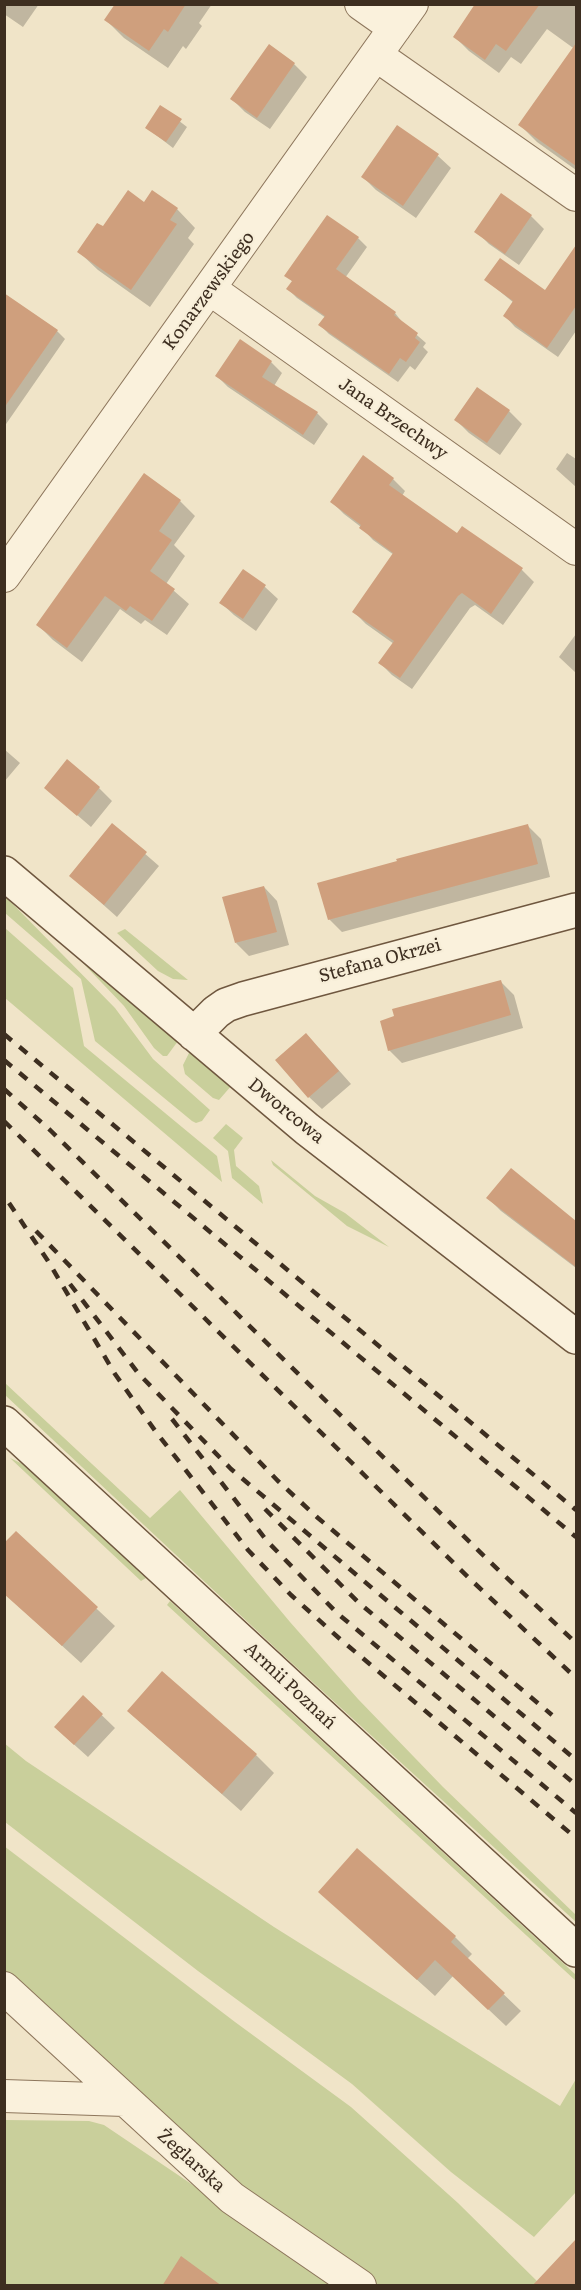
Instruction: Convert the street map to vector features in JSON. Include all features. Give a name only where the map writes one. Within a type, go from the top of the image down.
[{"type":"street","points":[[361,4],[404,16]]},
{"type":"street","name":"Konarzewskiego","points":[[4,576],[404,16]]},
{"type":"street","points":[[376,56],[576,195]]},
{"type":"street","name":"Jana Brzechwy","points":[[210,289],[576,549]]},
{"type":"street","name":"Dworcowa","points":[[4,873],[307,1129],[576,1337]]},
{"type":"street","name":"Stefana Okrzei","points":[[194,1034],[216,1012],[226,1005],[243,999],[576,910]]},
{"type":"street","name":"Armii Poznań","points":[[4,1423],[576,1950]]},
{"type":"street","name":"Żeglarska","points":[[4,1988],[232,2198],[360,2286]]},
{"type":"street","points":[[4,2096],[125,2100]]},
{"type":"green space","points":[[5,896],[115,1008],[153,1059],[210,1110],[202,1121],[196,1123],[192,1121],[95,1041],[81,979],[5,913]]},
{"type":"green space","points":[[5,928],[73,988],[84,1046],[217,1156],[222,1182],[5,998]]},
{"type":"green space","points":[[125,929],[188,980],[173,979],[158,971],[117,933]]},
{"type":"green space","points":[[58,937],[178,1041],[167,1056],[163,1056],[154,1048],[124,1006]]},
{"type":"green space","points":[[190,1051],[232,1085],[219,1100],[213,1098],[185,1074],[183,1065]]},
{"type":"green space","points":[[226,1124],[243,1138],[234,1150],[236,1166],[259,1186],[263,1204],[232,1178],[228,1151],[213,1138]]},
{"type":"green space","points":[[271,1160],[315,1196],[345,1213],[389,1247],[347,1226],[273,1165]]},
{"type":"green space","points":[[5,1383],[150,1518],[180,1490],[290,1622],[358,1699],[443,1787],[576,1915],[576,1922],[284,1656],[5,1395]]},
{"type":"green space","points":[[10,1458],[25,1465],[146,1578],[141,1581]]},
{"type":"green space","points":[[170,1601],[576,1975],[576,1981],[167,1605]]},
{"type":"green space","points":[[4,1743],[26,1761],[274,1927],[560,2106],[576,2079],[576,2192],[534,2237],[451,2172],[352,2084],[198,1971],[5,1822]]},
{"type":"green space","points":[[4,1846],[351,2107],[458,2203],[541,2285],[378,2285],[254,2205],[62,2029],[5,1972]]},
{"type":"green space","points":[[5,2120],[89,2121],[104,2125],[341,2285],[5,2286]]},
{"type":"building","points":[[115,4],[186,4],[168,32],[164,29],[149,51],[104,20]]},
{"type":"building","points":[[475,4],[540,4],[506,51],[496,44],[485,60],[453,37]]},
{"type":"building","points":[[576,43],[576,166],[518,125]]},
{"type":"building","points":[[269,44],[295,63],[257,118],[230,99]]},
{"type":"building","points":[[160,105],[182,119],[166,142],[145,128]]},
{"type":"building","points":[[397,125],[439,154],[403,206],[361,177]]},
{"type":"building","points":[[128,190],[144,202],[152,190],[178,208],[170,220],[177,224],[131,290],[77,252],[97,223],[103,226]]},
{"type":"building","points":[[501,193],[532,215],[505,254],[474,232]]},
{"type":"building","points":[[327,215],[359,237],[336,269],[396,312],[394,315],[418,333],[415,338],[420,342],[406,362],[400,358],[389,374],[318,325],[325,316],[286,289],[292,281],[284,276]]},
{"type":"building","points":[[576,245],[576,306],[547,348],[503,316],[513,301],[484,280],[500,258],[545,290]]},
{"type":"building","points":[[4,293],[58,330],[4,408]]},
{"type":"building","points":[[240,339],[272,361],[262,377],[318,412],[303,435],[215,376]]},
{"type":"building","points":[[477,387],[510,410],[487,443],[454,420]]},
{"type":"building","points":[[363,455],[394,478],[389,485],[457,533],[462,526],[523,568],[491,614],[462,593],[458,596],[400,678],[378,663],[394,641],[352,612],[393,553],[359,528],[361,525],[330,502]]},
{"type":"building","points":[[144,473],[181,500],[159,531],[172,540],[150,571],[175,589],[152,621],[130,606],[126,611],[105,596],[67,648],[36,625]]},
{"type":"building","points":[[243,569],[266,585],[243,619],[219,603]]},
{"type":"building","points":[[67,759],[100,787],[77,816],[44,788]]},
{"type":"building","points":[[112,823],[147,852],[104,905],[69,876]]},
{"type":"building","points":[[528,824],[538,864],[328,920],[317,883],[397,861],[396,859]]},
{"type":"building","points":[[264,886],[277,932],[235,943],[222,897]]},
{"type":"building","points":[[501,980],[511,1015],[388,1051],[380,1021],[394,1016],[392,1009]]},
{"type":"building","points":[[306,1033],[339,1071],[308,1098],[275,1060]]},
{"type":"building","points":[[511,1168],[576,1221],[576,1267],[486,1198]]},
{"type":"building","points":[[16,1531],[98,1607],[62,1646],[4,1594],[4,1543]]},
{"type":"building","points":[[162,1671],[257,1754],[222,1794],[127,1711]]},
{"type":"building","points":[[83,1695],[103,1714],[74,1745],[54,1727]]},
{"type":"building","points":[[357,1848],[456,1936],[451,1942],[505,1993],[488,2010],[435,1960],[417,1980],[318,1892]]},
{"type":"building","points":[[576,2239],[576,2286],[532,2286]]},
{"type":"building","points":[[181,2256],[222,2286],[162,2286]]},
{"type":"railway","points":[[4,1034],[576,1510]]},
{"type":"railway","points":[[4,1060],[576,1537]]},
{"type":"railway","points":[[4,1089],[50,1130],[489,1561],[576,1643]]},
{"type":"railway","points":[[4,1121],[470,1579],[576,1678]]},
{"type":"railway","points":[[9,1203],[48,1261],[115,1374],[156,1432],[248,1550],[291,1595],[340,1639],[576,1838]]},
{"type":"railway","points":[[36,1231],[278,1481],[318,1518],[552,1715]]},
{"type":"railway","points":[[70,1284],[138,1373],[231,1469],[576,1760]]},
{"type":"railway","points":[[172,1419],[267,1541],[337,1613],[576,1813]]},
{"type":"railway","points":[[265,1509],[358,1602],[576,1785]]}]
